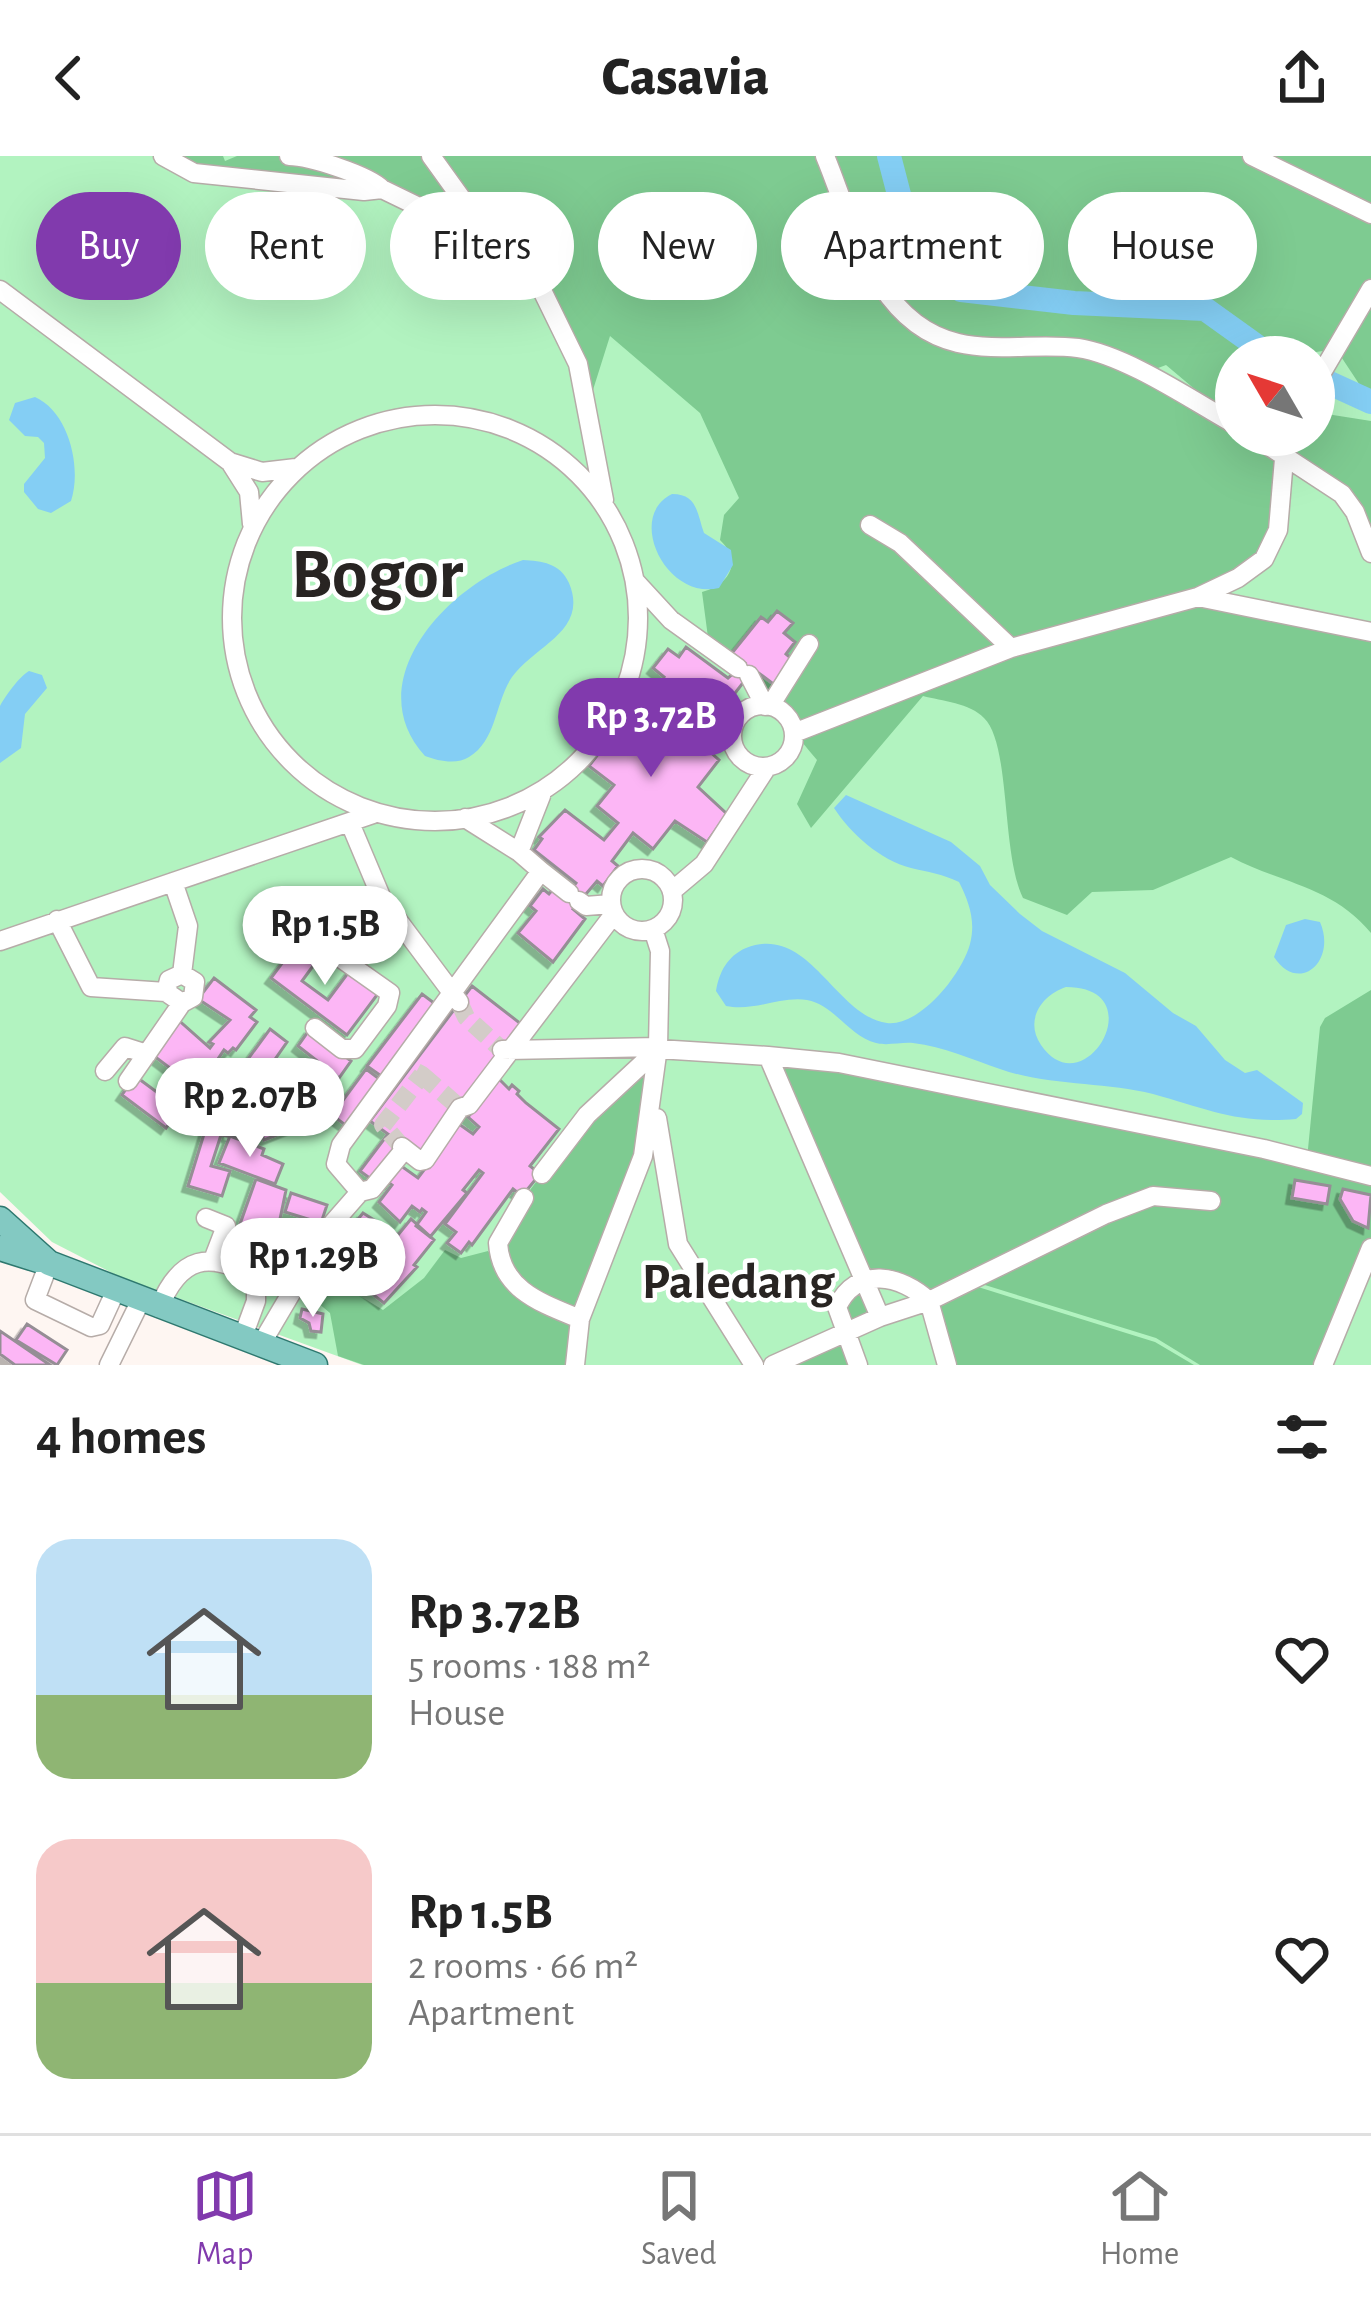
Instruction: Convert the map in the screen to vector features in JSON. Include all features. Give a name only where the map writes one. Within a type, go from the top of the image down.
[{"type":"main road","points":[[0,1219],[48,1263]]},
{"type":"main road","points":[[0,1248],[263,1350],[315,1365]]},
{"type":"street","points":[[163,156],[182,169],[209,176],[382,189]]},
{"type":"street","points":[[289,156],[368,178],[390,193]]},
{"type":"street","points":[[430,156],[456,192]]},
{"type":"street","points":[[825,156],[873,271],[914,325],[959,344],[1083,349],[1144,373],[1215,412]]},
{"type":"street","points":[[1252,156],[1371,214]]},
{"type":"street","points":[[1335,351],[1371,289]]},
{"type":"street","points":[[0,290],[230,462],[262,472],[296,468]]},
{"type":"street","points":[[0,941],[373,814],[465,818],[541,796],[579,763],[617,715],[640,654],[630,573],[593,458],[578,364],[549,300]]},
{"type":"street","points":[[373,814],[314,779],[285,753],[262,724],[242,684],[231,593],[237,564],[265,504],[296,468],[334,440],[365,425],[434,413],[498,424],[533,441],[573,470],[605,505]]},
{"type":"street","points":[[1280,456],[1342,494],[1355,512],[1371,553]]},
{"type":"street","points":[[573,470],[593,458]]},
{"type":"street","points":[[794,733],[1011,648],[1198,597],[1238,578],[1264,559],[1278,530],[1283,458]]},
{"type":"street","points":[[230,462],[249,491],[252,527]]},
{"type":"street","points":[[870,525],[900,543],[1011,648]]},
{"type":"street","points":[[630,573],[671,620],[743,671],[767,706],[786,716],[794,733],[787,756],[756,767],[739,756],[732,738],[734,728],[746,711],[767,706],[809,644]]},
{"type":"street","points":[[1198,597],[1371,632]]},
{"type":"street","points":[[640,654],[671,620]]},
{"type":"street","points":[[465,818],[519,852],[586,906],[613,909],[633,930],[653,929],[670,915],[673,891],[704,864],[766,767]]},
{"type":"street","points":[[519,852],[541,796]]},
{"type":"street","points":[[350,823],[382,899],[456,999]]},
{"type":"street","points":[[263,1350],[310,1255],[360,1192],[372,1189],[403,1149],[420,1162],[425,1160],[459,1107],[469,1105],[504,1051],[613,909],[615,884],[631,870],[651,869],[673,891]]},
{"type":"street","points":[[360,1192],[335,1158],[341,1145],[456,999],[541,872]]},
{"type":"street","points":[[57,920],[91,987],[194,998],[193,979],[182,974],[188,926],[173,882]]},
{"type":"street","points":[[339,957],[382,899]]},
{"type":"street","points":[[316,1028],[342,1049],[355,1049],[387,1006],[390,993],[303,928],[307,917],[319,911],[356,933]]},
{"type":"street","points":[[575,1365],[580,1318],[643,1156],[658,1048],[660,951],[653,929]]},
{"type":"street","points":[[128,1082],[174,998]]},
{"type":"street","points":[[105,1071],[125,1047],[147,1054]]},
{"type":"street","points":[[504,1051],[658,1048],[838,1063],[1264,1149],[1371,1176]]},
{"type":"street","points":[[542,1174],[586,1115],[658,1048]]},
{"type":"street","points":[[768,1056],[880,1317]]},
{"type":"street","points":[[655,1073],[658,1136],[678,1244],[754,1365]]},
{"type":"street","points":[[773,1365],[880,1317],[929,1301],[1106,1214],[1153,1196],[1211,1201]]},
{"type":"street","points":[[524,1198],[498,1243],[503,1270],[532,1298],[580,1318]]},
{"type":"street","points":[[206,1218],[226,1226],[213,1260]]},
{"type":"street","points":[[263,1350],[256,1278],[296,1230]]},
{"type":"street","points":[[1323,1365],[1357,1297],[1371,1249]]},
{"type":"street","points":[[109,1365],[150,1304],[178,1273],[196,1262],[213,1260],[256,1278]]},
{"type":"street","points":[[48,1263],[35,1300],[91,1327],[100,1325],[116,1290]]},
{"type":"street","points":[[858,1365],[837,1314],[838,1303],[849,1289],[865,1282],[899,1279],[929,1301],[947,1365]]},
{"type":"green space","points":[[0,156],[1371,156],[1371,1365],[362,1365],[120,1277],[52,1242],[0,1192]]},
{"type":"green space","points":[[163,156],[223,156],[225,161],[237,156],[889,156],[899,192],[781,192],[781,300],[1044,300],[1044,192],[900,192],[893,156],[1371,156],[1371,402],[1335,349],[1335,336],[1215,336],[1215,406],[1166,365],[1145,373],[1215,412],[1215,456],[1335,456],[1335,415],[1371,421],[1371,553],[1355,512],[1284,459],[1264,559],[1200,597],[1371,632],[1371,933],[1323,895],[1231,857],[1153,890],[1092,892],[1067,915],[1023,898],[1011,855],[993,731],[971,709],[923,696],[811,828],[797,804],[817,760],[756,671],[775,685],[795,642],[784,633],[792,622],[777,611],[768,622],[761,617],[733,653],[709,645],[702,592],[730,572],[731,556],[720,540],[724,515],[739,498],[700,413],[610,336],[586,412],[548,300],[574,300],[574,192],[391,192],[252,181]]},
{"type":"green space","points":[[1371,990],[1371,1248],[1323,1365],[1200,1365],[1156,1338],[972,1281],[929,1301],[867,1281],[880,1317],[845,1332],[858,1365],[773,1365],[844,1332],[837,1314],[864,1282],[768,1056],[1307,1159],[1320,1027],[1325,1018]]},
{"type":"green space","points":[[658,1049],[643,1156],[580,1319],[575,1365],[364,1365],[338,1356],[330,1313],[305,1292],[304,1283],[323,1260],[330,1260],[364,1290],[360,1296],[383,1310],[424,1278],[445,1250],[461,1258],[488,1251],[500,1266],[510,1217],[565,1143]]},
{"type":"green space","points":[[975,1286],[1155,1342],[1194,1365],[950,1365],[934,1306]]},
{"type":"water","points":[[35,397],[57,415],[73,458],[71,501],[51,513],[38,509],[24,492],[24,484],[45,458],[44,443],[25,436],[9,420],[15,403]]},
{"type":"water","points":[[672,494],[692,501],[704,533],[731,550],[733,565],[719,588],[700,589],[683,582],[658,554],[652,520],[658,505]]},
{"type":"water","points":[[523,560],[550,564],[565,576],[573,600],[566,625],[512,677],[478,750],[459,761],[425,756],[407,727],[401,697],[407,667],[421,639],[467,590]]},
{"type":"water","points":[[29,671],[42,675],[47,688],[25,714],[21,748],[0,763],[0,706]]},
{"type":"water","points":[[846,795],[951,842],[980,866],[990,885],[1020,914],[1042,931],[1125,973],[1196,1026],[1225,1060],[1245,1073],[1257,1070],[1303,1103],[1302,1114],[1275,1120],[1239,1117],[1134,1090],[1018,1074],[924,1045],[876,1043],[807,1000],[726,1006],[716,991],[725,966],[746,948],[768,944],[805,959],[852,1005],[887,1023],[913,1017],[926,1008],[958,970],[972,927],[959,882],[888,859],[858,836],[834,808]],"holes":[[[1066,987],[1092,992],[1106,1005],[1109,1022],[1103,1040],[1076,1063],[1058,1061],[1036,1036],[1038,1010]]]},
{"type":"water","points":[[1305,919],[1320,922],[1324,949],[1313,968],[1294,973],[1274,957],[1286,925]]},
{"type":"building","points":[[777,611],[793,623],[784,633],[795,642],[786,654],[793,660],[776,686],[756,671],[749,675],[698,741],[719,760],[698,787],[727,814],[707,842],[675,821],[653,849],[633,833],[612,861],[618,866],[603,886],[597,881],[573,909],[585,919],[553,962],[518,933],[536,911],[530,906],[543,889],[549,894],[555,887],[566,896],[576,883],[534,850],[539,837],[565,810],[604,840],[618,823],[597,806],[614,785],[589,766],[622,723],[647,742],[665,720],[684,735],[698,717],[656,686],[664,677],[653,668],[668,649],[679,657],[686,647],[728,678],[745,663],[732,653],[761,617],[768,622]]},
{"type":"building","points":[[303,935],[324,951],[302,981],[328,1000],[351,969],[380,991],[347,1035],[271,978]]},
{"type":"building","points":[[214,978],[256,1010],[250,1017],[257,1022],[236,1050],[224,1050],[166,1128],[122,1095],[135,1076],[166,1099],[182,1077],[150,1053],[176,1018],[210,1048],[213,1044],[209,1042],[230,1020],[198,999]]},
{"type":"building","points":[[472,986],[521,1024],[420,1158],[403,1146],[375,1182],[360,1171],[388,1134],[370,1121]]},
{"type":"building","points":[[422,994],[438,1006],[384,1078],[367,1066]]},
{"type":"building","points":[[270,1029],[287,1042],[230,1124],[210,1111]]},
{"type":"building","points":[[310,1029],[351,1061],[339,1078],[298,1046]]},
{"type":"building","points":[[366,1069],[386,1084],[352,1130],[332,1115]]},
{"type":"building","points":[[499,1079],[509,1089],[512,1085],[559,1129],[530,1166],[540,1174],[522,1196],[513,1189],[461,1253],[447,1243],[456,1232],[445,1224],[483,1173],[479,1170],[463,1190],[467,1193],[430,1237],[416,1226],[426,1212],[422,1209],[412,1206],[400,1222],[379,1202],[392,1185],[384,1179],[397,1163],[418,1178],[459,1124],[473,1134],[479,1127],[468,1117]]},
{"type":"building","points":[[295,1084],[310,1122],[264,1140],[249,1102]]},
{"type":"building","points":[[208,1121],[230,1127],[227,1136],[221,1135],[211,1166],[230,1171],[222,1196],[188,1186]]},
{"type":"building","points":[[230,1136],[264,1149],[262,1155],[283,1164],[275,1184],[219,1163]]},
{"type":"building","points":[[256,1179],[286,1190],[280,1219],[286,1221],[277,1246],[272,1244],[269,1255],[263,1253],[261,1259],[234,1241]]},
{"type":"building","points":[[1295,1180],[1330,1186],[1327,1204],[1292,1198]]},
{"type":"building","points":[[1343,1189],[1371,1195],[1368,1228],[1353,1221],[1340,1199]]},
{"type":"building","points":[[291,1193],[327,1205],[321,1223],[285,1212]]},
{"type":"building","points":[[363,1213],[398,1235],[411,1219],[434,1240],[384,1303],[362,1286],[367,1280],[339,1258],[354,1238],[375,1255],[383,1246],[354,1224]]},
{"type":"building","points":[[302,1309],[323,1314],[321,1332],[311,1331],[309,1323],[300,1318]]},
{"type":"building","points":[[27,1324],[67,1350],[57,1365],[16,1340]]},
{"type":"building","points":[[0,1331],[50,1365],[15,1365],[0,1354]]},
{"type":"waterway","points":[[889,156],[915,256],[961,290],[1074,303],[1205,309],[1243,336]]},
{"type":"waterway","points":[[1335,386],[1371,402]]},
{"type":"tunnel","points":[[459,1002],[466,1017],[502,1050]]},
{"type":"tunnel","points":[[402,1147],[383,1125],[422,1075],[409,1068]]},
{"type":"tunnel","points":[[422,1075],[459,1107]]},
{"type":"district","name":"Bogor","points":[[377,575]]},
{"type":"district","name":"Paledang","points":[[738,1282]]}]
